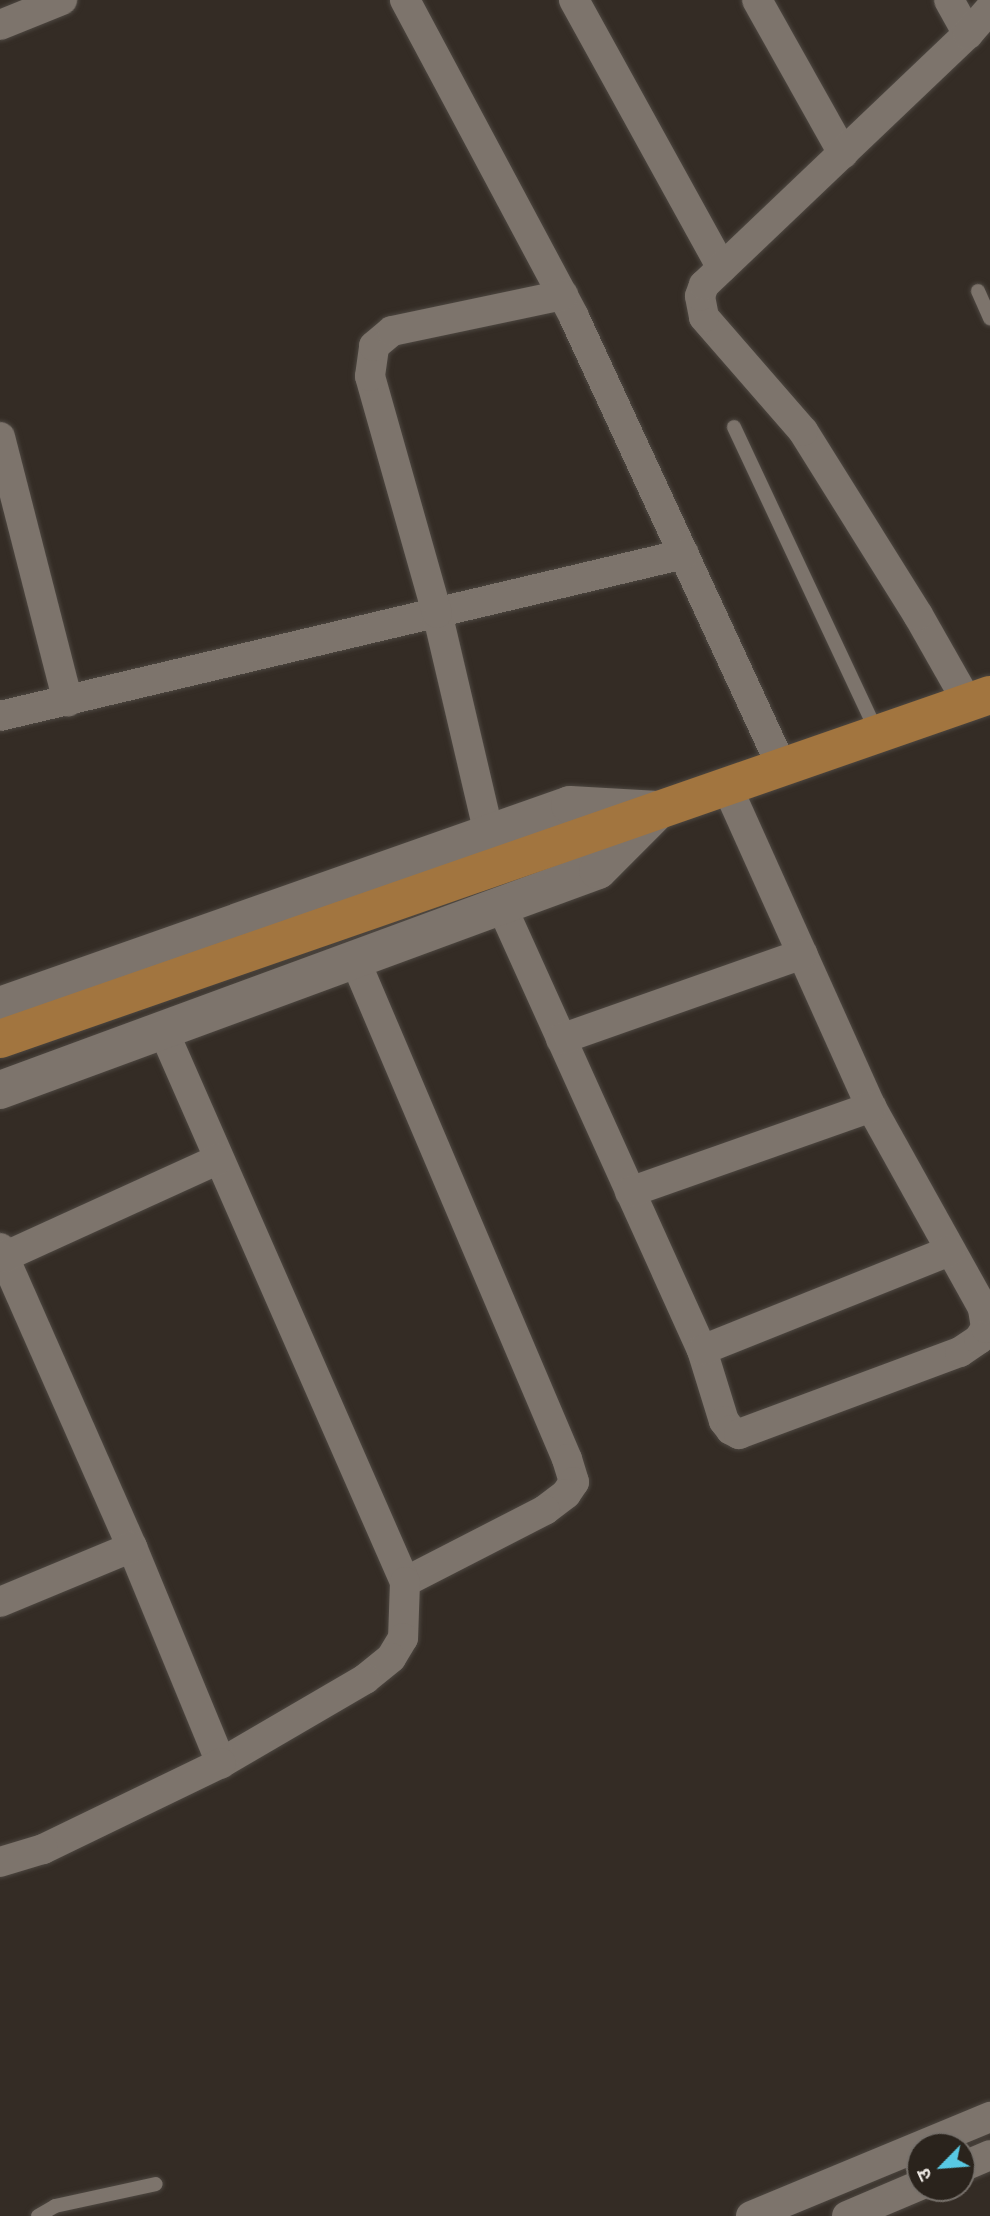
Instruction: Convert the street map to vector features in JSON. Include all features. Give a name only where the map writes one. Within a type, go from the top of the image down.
[{"type":"main road","points":[[0,1040],[500,848],[658,810],[979,699]]},
{"type":"street","points":[[0,25],[62,0]]},
{"type":"street","points":[[405,0],[563,295],[782,767]]},
{"type":"street","points":[[574,0],[722,268]]},
{"type":"street","points":[[757,0],[843,153]]},
{"type":"street","points":[[949,0],[968,34]]},
{"type":"street","points":[[979,699],[918,615],[803,432],[704,317],[701,296],[704,285],[968,34],[990,9]]},
{"type":"street","points":[[0,1006],[500,848],[370,376],[374,346],[392,331],[563,295]]},
{"type":"street","points":[[0,437],[68,701]]},
{"type":"street","points":[[0,716],[684,554]]},
{"type":"street","points":[[501,905],[702,1350],[724,1421],[739,1434],[960,1352],[979,1339],[986,1328],[983,1308],[871,1107],[727,786]]},
{"type":"street","points":[[0,1090],[598,870],[658,810]]},
{"type":"street","points":[[561,1039],[803,954]]},
{"type":"street","points":[[355,960],[567,1459],[574,1482],[566,1494],[545,1510],[405,1582]]},
{"type":"street","points":[[0,1863],[43,1849],[221,1763],[365,1679],[391,1658],[403,1638],[405,1582],[163,1030]]},
{"type":"street","points":[[630,1192],[871,1107]]},
{"type":"street","points":[[219,1158],[2,1252],[132,1547],[221,1763]]},
{"type":"street","points":[[702,1350],[950,1251]]},
{"type":"street","points":[[0,1602],[132,1547]]},
{"type":"street","points":[[751,2216],[990,2117]]},
{"type":"street","points":[[847,2216],[906,2191]]},
{"type":"lane","points":[[978,292],[990,318]]},
{"type":"lane","points":[[734,426],[877,734]]},
{"type":"lane","points":[[37,2216],[55,2206],[156,2184]]}]
